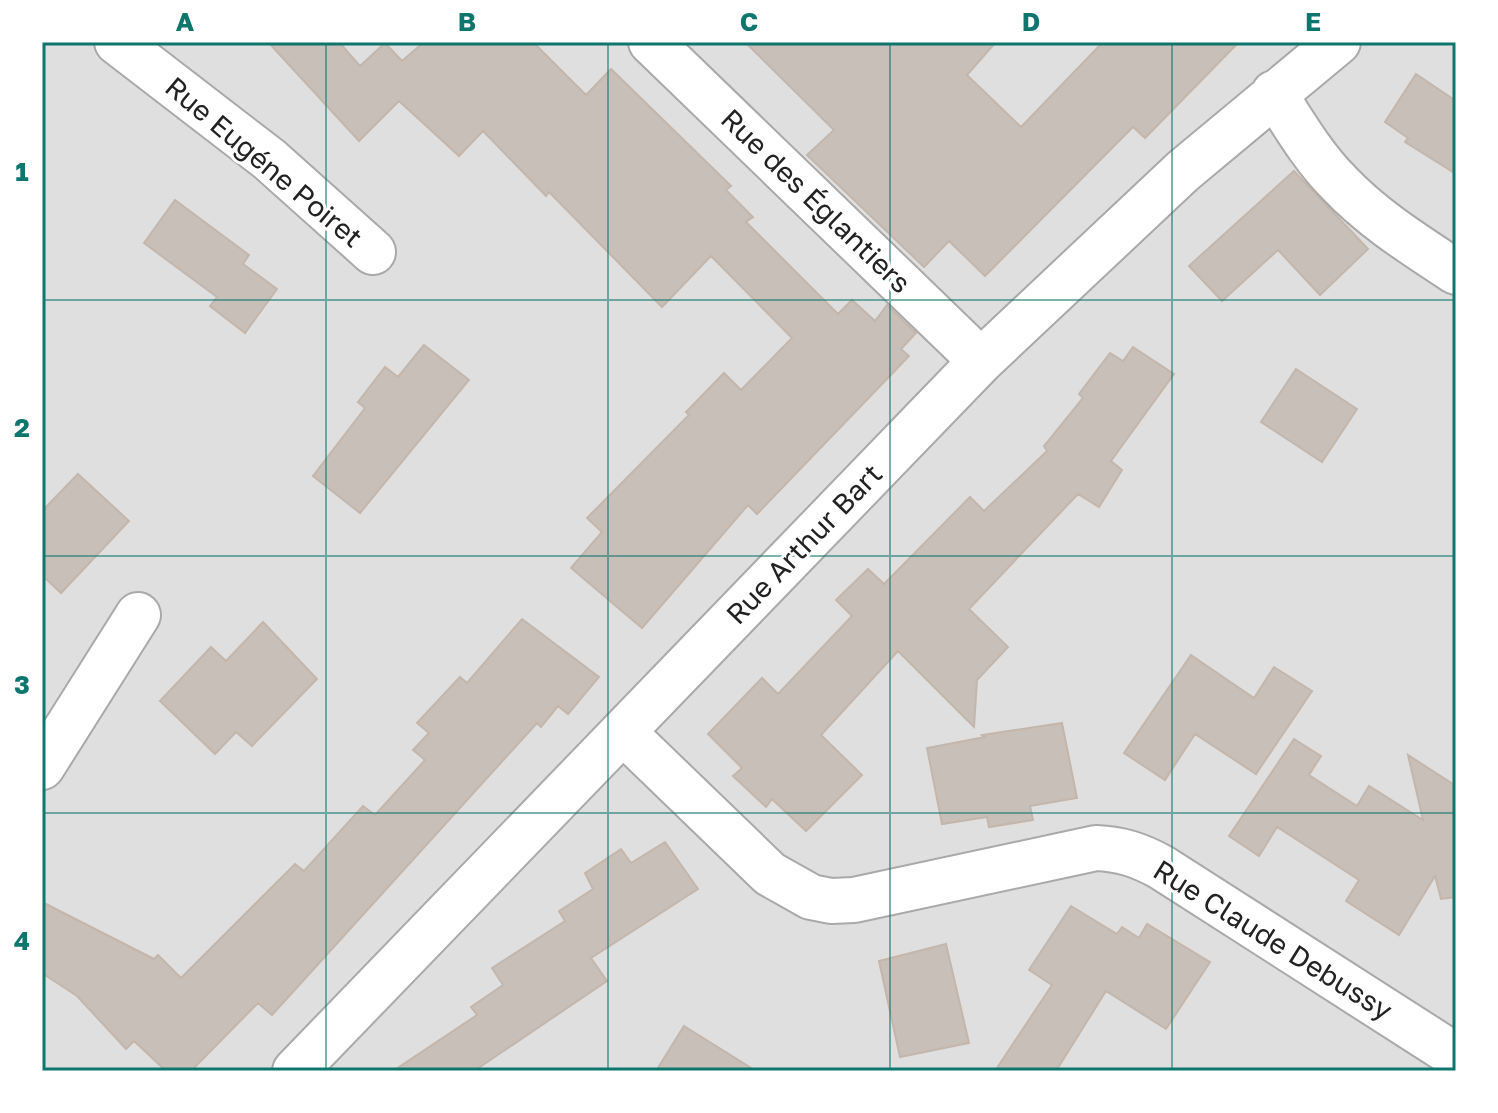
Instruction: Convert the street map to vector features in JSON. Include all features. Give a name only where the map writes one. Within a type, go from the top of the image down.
[{"type":"street","name":"Rue Eugéne Poiret","points":[[117,42],[269,159],[373,252]]},
{"type":"street","name":"Rue des Églantiers","points":[[651,42],[981,361]]},
{"type":"street","name":"Rue Arthur Bart","points":[[295,1071],[981,361],[1106,241],[1274,93],[1338,42]]},
{"type":"street","points":[[1274,93],[1317,158],[1338,183],[1397,232],[1456,272]]},
{"type":"street","points":[[42,767],[138,615]]},
{"type":"street","name":"Rue Claude Debussy","points":[[623,732],[770,874],[811,897],[831,901],[854,900],[1096,848],[1117,849],[1161,867],[1456,1056]]},
{"type":"shaded area","points":[[42,42],[1456,42],[1456,1071],[42,1071]]},
{"type":"building","points":[[268,42],[339,42],[360,66],[385,43],[402,61],[424,42],[533,42],[586,95],[611,69],[731,186],[726,190],[753,217],[746,222],[838,314],[852,300],[875,321],[887,305],[916,333],[901,349],[909,356],[757,514],[748,505],[642,628],[571,568],[602,532],[587,518],[689,415],[686,412],[724,373],[741,390],[792,338],[711,256],[662,307],[549,192],[546,196],[483,131],[459,156],[399,101],[359,141]]},
{"type":"building","points":[[745,42],[996,42],[967,75],[1021,127],[1103,42],[1239,42],[1145,138],[1133,127],[985,276],[949,241],[924,267],[807,155],[834,130]]},
{"type":"building","points":[[1416,74],[1456,101],[1456,174],[1405,142],[1408,138],[1385,122]]},
{"type":"building","points":[[1294,171],[1368,249],[1320,295],[1278,250],[1222,301],[1189,266]]},
{"type":"building","points":[[175,200],[249,255],[243,264],[277,289],[245,333],[210,306],[217,297],[144,243]]},
{"type":"building","points":[[424,345],[469,380],[360,513],[313,476],[365,408],[358,402],[385,367],[398,377]]},
{"type":"building","points":[[1133,347],[1174,374],[1111,461],[1122,470],[1099,507],[1078,494],[969,609],[1008,647],[977,680],[974,727],[898,651],[821,735],[862,775],[806,831],[772,799],[766,807],[733,776],[742,768],[708,734],[762,678],[778,694],[852,616],[836,600],[868,569],[884,584],[970,497],[984,511],[1047,451],[1044,446],[1083,398],[1079,394],[1110,353],[1123,361]]},
{"type":"building","points":[[1296,369],[1357,409],[1322,462],[1261,422]]},
{"type":"building","points":[[78,474],[129,521],[61,593],[42,575],[42,511]]},
{"type":"building","points":[[522,619],[599,677],[568,714],[558,706],[541,727],[537,723],[272,1015],[258,1003],[191,1071],[166,1071],[134,1041],[126,1049],[77,996],[42,973],[42,902],[154,959],[158,955],[181,978],[295,864],[304,871],[363,806],[375,815],[425,760],[413,750],[429,733],[417,723],[460,677],[467,683]]},
{"type":"building","points":[[263,622],[317,679],[252,746],[236,732],[215,754],[160,701],[211,647],[226,661]]},
{"type":"building","points":[[1191,655],[1254,698],[1274,667],[1312,691],[1256,774],[1195,734],[1165,780],[1124,753]]},
{"type":"building","points":[[1062,723],[1077,798],[1030,806],[1033,820],[989,827],[987,817],[942,824],[927,748],[985,737],[982,735]]},
{"type":"building","points":[[1294,739],[1321,756],[1309,775],[1357,806],[1369,786],[1423,820],[1408,755],[1456,786],[1456,897],[1441,899],[1435,876],[1399,935],[1346,901],[1359,880],[1277,827],[1259,856],[1229,836]]},
{"type":"building","points":[[665,842],[698,889],[591,958],[607,981],[474,1071],[393,1071],[477,1015],[471,1007],[503,985],[492,968],[565,921],[559,911],[593,889],[585,873],[621,849],[631,863]]},
{"type":"building","points":[[1071,906],[1117,934],[1122,927],[1139,938],[1147,924],[1210,962],[1166,1029],[1106,991],[1056,1071],[995,1071],[1052,985],[1029,970]]},
{"type":"building","points":[[946,944],[969,1043],[900,1057],[879,961]]},
{"type":"building","points":[[684,1026],[756,1071],[656,1071]]}]
